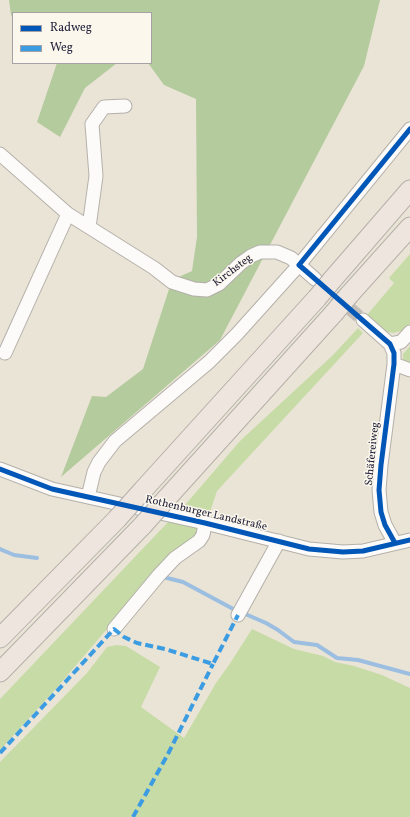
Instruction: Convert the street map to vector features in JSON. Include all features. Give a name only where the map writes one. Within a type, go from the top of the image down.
[{"type":"highway","points":[[0,638],[143,490],[316,298],[324,280],[410,190]]},
{"type":"highway","points":[[0,672],[143,525],[410,227]]},
{"type":"street","points":[[89,227],[96,176],[92,124],[104,107],[126,106]]},
{"type":"street","points":[[88,497],[94,472],[99,462],[115,441],[209,362],[237,334],[299,265],[410,130]]},
{"type":"street","name":"Kirchsteg","points":[[0,154],[68,214],[154,268],[172,282],[207,290],[219,284],[241,263],[260,252],[277,252],[291,258],[299,265],[324,280]]},
{"type":"street","points":[[5,353],[68,214]]},
{"type":"street","points":[[363,320],[390,344],[394,353],[394,364],[410,370]]},
{"type":"street","points":[[390,344],[401,342],[410,332]]},
{"type":"street","name":"Schäfereiweg","points":[[394,364],[381,465],[380,490],[381,512],[385,525],[395,543]]},
{"type":"street","name":"Rothenburger Landstraße","points":[[0,470],[52,489],[309,548],[343,552],[363,551],[410,540]]},
{"type":"street","points":[[114,629],[175,558],[198,541],[203,535],[205,523]]},
{"type":"street","points":[[238,615],[279,541]]},
{"type":"green space","points":[[9,0],[380,0],[364,66],[220,340],[61,477],[92,396],[106,397],[143,369],[172,280],[192,271],[197,237],[196,99],[164,85],[149,64],[152,64],[152,12],[12,12],[12,16]]},
{"type":"green space","points":[[57,64],[116,64],[85,88],[60,137],[37,122]]},
{"type":"green space","points":[[410,254],[410,324],[401,331],[393,333],[384,331],[367,315],[394,283],[389,278]]},
{"type":"green space","points":[[358,328],[363,333],[217,491],[210,512],[185,505],[240,441],[333,355]]},
{"type":"green space","points":[[410,346],[410,365],[403,362],[403,354]]},
{"type":"green space","points":[[170,520],[199,527],[199,535],[166,560],[54,691],[0,750],[0,699]]},
{"type":"green space","points":[[252,629],[294,649],[323,656],[335,662],[354,666],[382,675],[410,688],[410,817],[0,817],[0,762],[87,673],[107,647],[116,645],[126,646],[160,667],[141,707],[184,738],[216,683]]},
{"type":"waterway","points":[[0,549],[14,555],[37,558]]},
{"type":"waterway","points":[[163,577],[183,582],[237,611]]},
{"type":"waterway","points":[[243,613],[266,623],[294,642],[317,645],[337,658],[358,660],[410,674]]},
{"type":"tunnel","points":[[320,283],[363,320]]},
{"type":"marked path","points":[[0,753],[114,629],[124,637],[137,643],[165,649],[213,664],[238,615]]},
{"type":"marked path","points":[[133,817],[168,754],[213,664]]},
{"type":"cycle path","points":[[395,543],[385,525],[381,512],[379,490],[394,353],[390,344],[299,265],[410,129]]},
{"type":"cycle path","points":[[0,469],[52,489],[205,523],[309,549],[343,552],[363,551],[410,540]]}]
